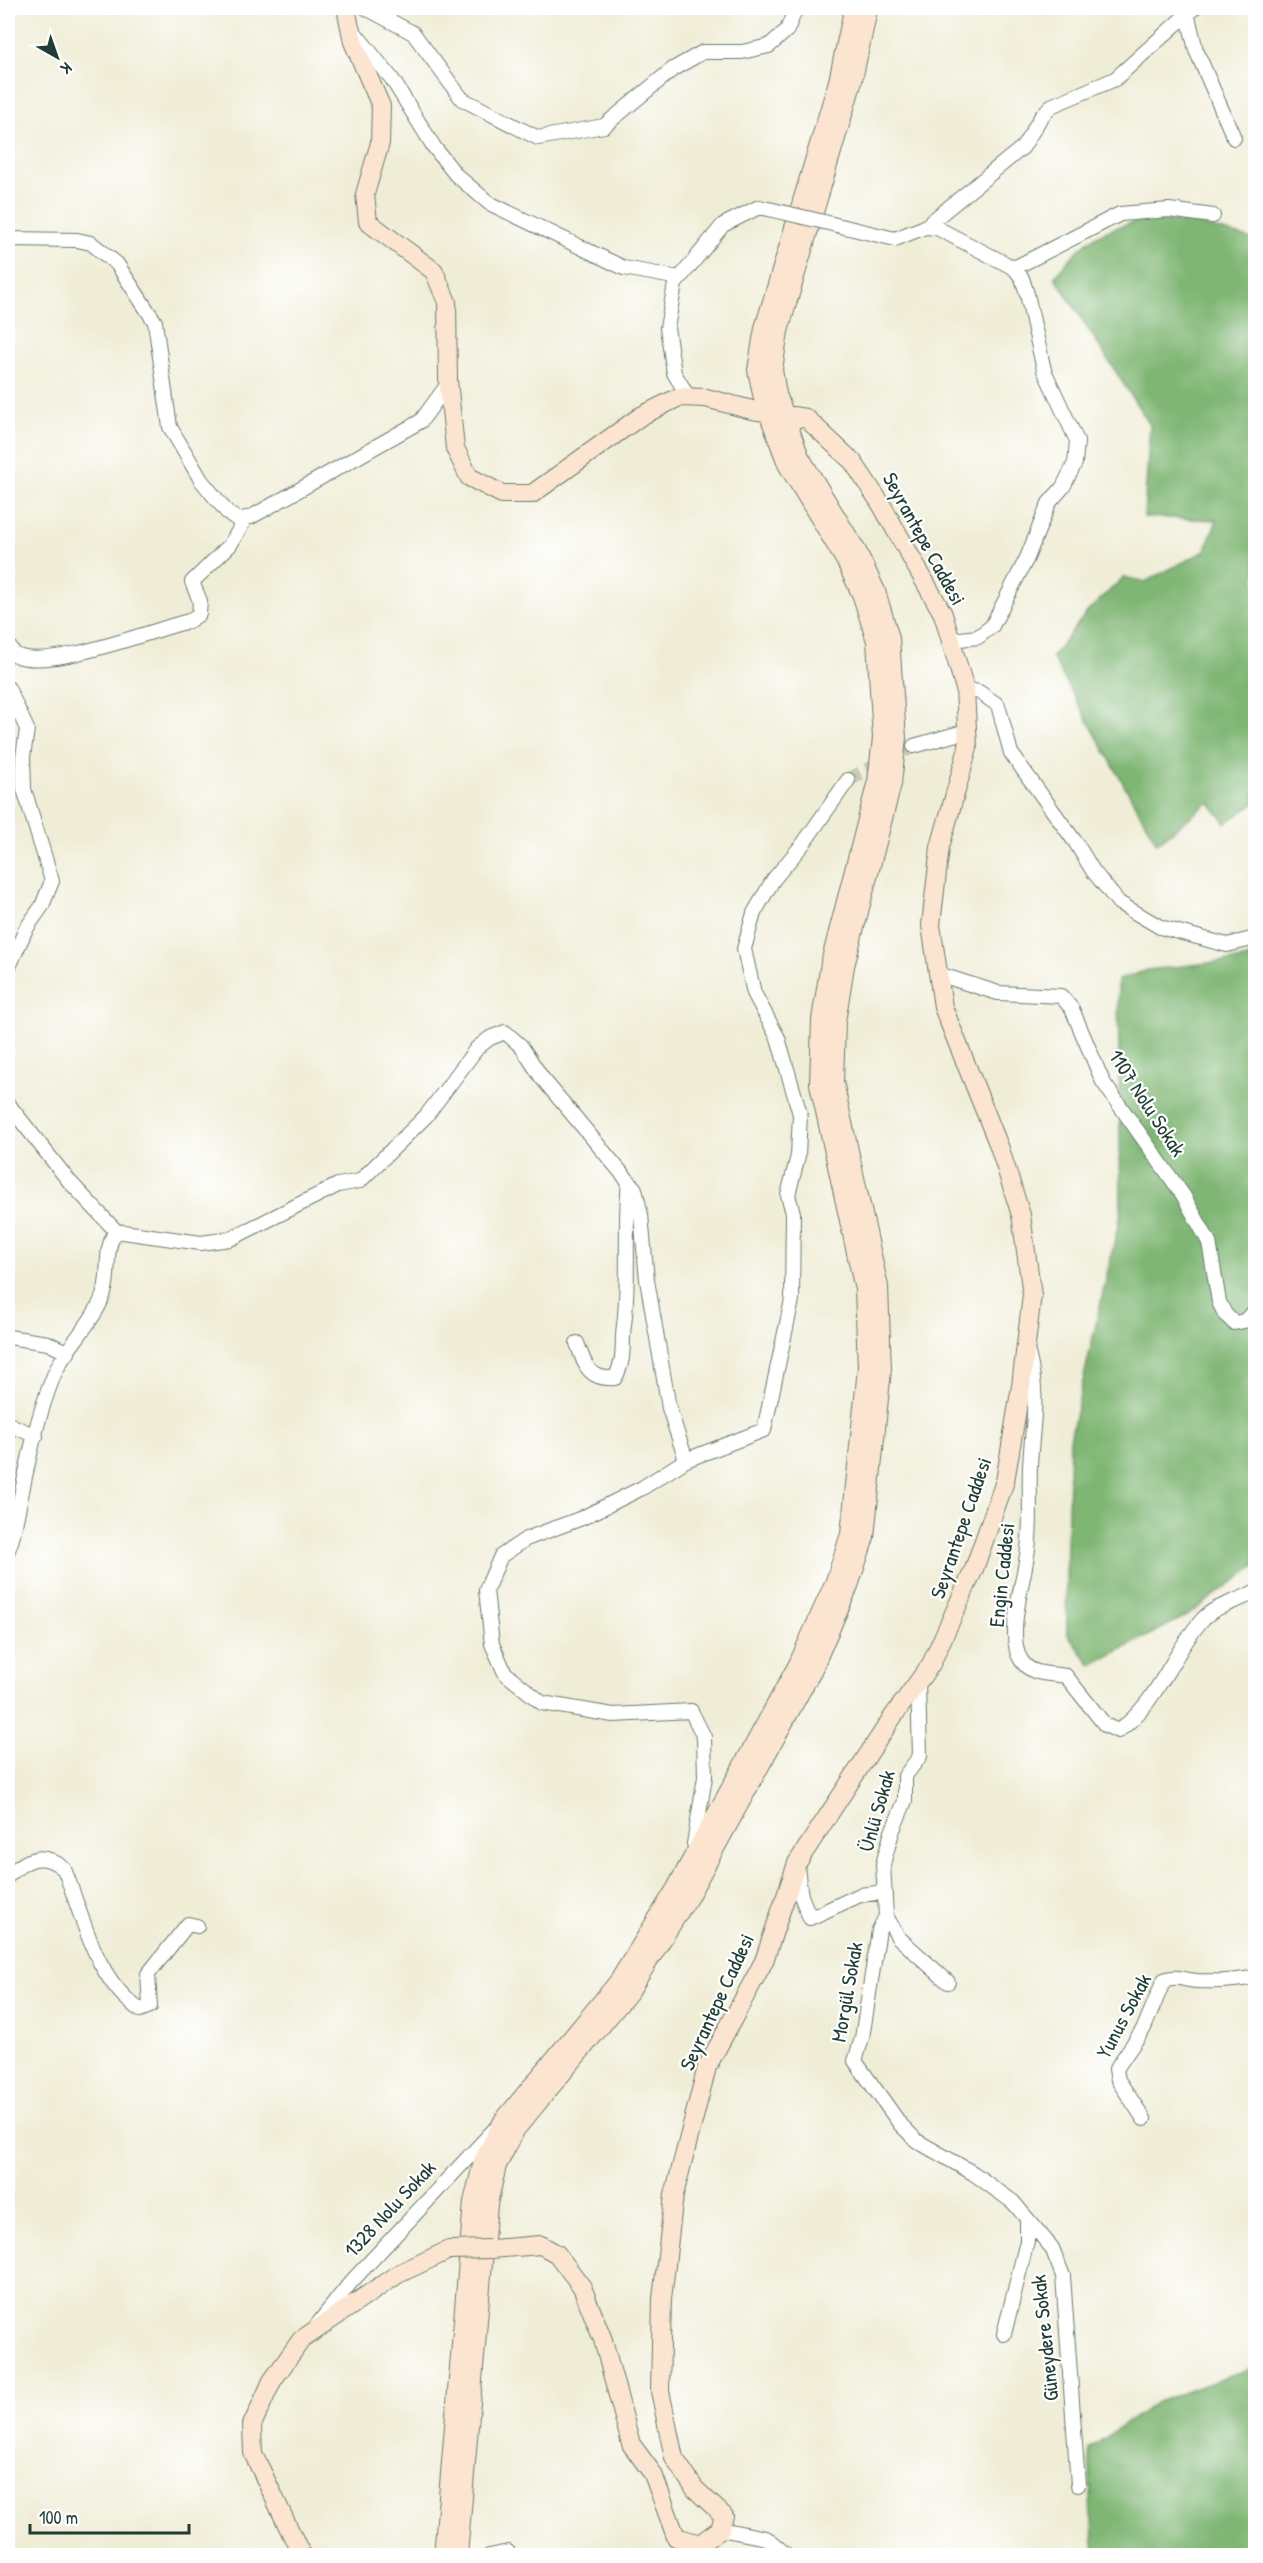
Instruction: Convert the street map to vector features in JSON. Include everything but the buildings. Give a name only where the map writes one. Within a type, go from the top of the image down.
[{"type":"main road","name":"Seyrantepe Caddesi","points":[[346,8],[365,74],[381,106],[380,143],[364,194],[369,222],[434,271],[447,302],[448,384],[455,448],[470,477],[502,494],[532,494],[641,416],[680,397],[706,398],[776,414],[806,418],[853,462],[881,504],[943,614],[965,689],[968,748],[940,848],[931,925],[943,1007],[999,1146],[1021,1215],[1032,1295],[1026,1346],[1005,1481],[974,1569],[931,1664],[797,1863],[764,1962],[707,2067],[674,2195],[662,2299],[660,2391],[674,2458],[695,2489],[724,2516],[720,2529]]},
{"type":"main road","points":[[458,2556],[488,2204],[498,2166],[516,2129],[630,1990],[688,1898],[812,1671],[849,1586],[865,1537],[882,1369],[879,1287],[834,1082],[836,1022],[845,966],[892,784],[897,738],[890,639],[876,591],[858,553],[800,458],[776,414],[757,370],[764,328],[838,81],[851,8]]},
{"type":"main road","points":[[443,2556],[473,2202],[483,2161],[506,2118],[618,1982],[690,1864],[798,1664],[835,1581],[850,1534],[867,1368],[864,1289],[819,1084],[821,1020],[831,963],[877,781],[882,738],[876,641],[862,596],[844,560],[787,464],[776,414],[773,370],[779,331],[852,84],[867,15],[866,8]]},
{"type":"main road","points":[[302,2556],[253,2453],[252,2425],[272,2381],[301,2340],[310,2333],[398,2274],[449,2250],[541,2245],[557,2254],[582,2287],[603,2340],[631,2445],[653,2474],[676,2537],[700,2544],[720,2529]]},
{"type":"street","points":[[366,8],[413,33],[462,99],[538,138],[604,126],[672,69],[703,52],[742,52],[769,46],[787,30],[796,8]]},
{"type":"street","points":[[1189,10],[1196,50],[1234,138]]},
{"type":"street","points":[[689,398],[675,373],[667,328],[675,284],[723,225],[759,207],[895,239],[925,227],[1023,147],[1041,117],[1052,106],[1115,79],[1189,10]]},
{"type":"street","points":[[350,27],[392,79],[434,147],[456,175],[489,203],[624,268],[679,278]]},
{"type":"street","points":[[1014,268],[1120,214],[1169,210],[1213,216]]},
{"type":"street","points":[[925,227],[937,228],[1014,268],[1022,278],[1044,370],[1077,441],[1075,463],[1063,487],[1049,503],[1027,558],[992,626],[978,637],[951,640]]},
{"type":"street","points":[[8,239],[77,240],[91,243],[117,264],[155,322],[170,427],[201,480],[227,512],[238,520],[246,518],[421,421],[448,384]]},
{"type":"street","points":[[8,645],[14,654],[28,659],[43,658],[80,653],[189,621],[199,614],[200,601],[192,582],[230,545],[246,518]]},
{"type":"street","points":[[8,688],[27,729],[23,757],[24,789],[52,881],[42,906],[26,929],[8,969]]},
{"type":"street","points":[[965,689],[985,696],[998,705],[1011,753],[1076,843],[1093,872],[1119,903],[1160,927],[1227,945],[1256,938]]},
{"type":"street","points":[[914,746],[967,731]]},
{"type":"street","points":[[690,1864],[700,1820],[705,1778],[704,1737],[691,1711],[613,1715],[542,1702],[505,1673],[492,1644],[486,1590],[501,1556],[526,1539],[582,1518],[642,1488],[686,1460],[764,1430],[792,1300],[793,1213],[788,1195],[798,1156],[800,1114],[778,1038],[754,993],[744,949],[754,914],[774,880],[803,844],[848,780]]},
{"type":"street","name":"1107 Nolu Sokak","points":[[938,974],[998,993],[1061,996],[1071,1009],[1103,1082],[1183,1195],[1209,1242],[1214,1280],[1225,1314],[1234,1323],[1244,1321],[1256,1311]]},
{"type":"street","points":[[8,1104],[69,1181],[116,1231],[201,1243],[230,1239],[338,1185],[360,1181],[426,1116],[477,1048],[490,1038],[504,1032],[521,1046],[542,1078],[635,1189],[641,1215],[647,1280],[669,1408],[686,1460]]},
{"type":"street","points":[[577,1343],[586,1369],[601,1379],[615,1378],[623,1363],[623,1326],[628,1304],[625,1220],[629,1181]]},
{"type":"street","points":[[8,1550],[54,1373],[96,1310],[105,1291],[109,1241],[116,1231]]},
{"type":"street","points":[[8,1337],[48,1343],[68,1353]]},
{"type":"street","name":"Engin Caddesi","points":[[1026,1346],[1034,1377],[1036,1412],[1030,1465],[1029,1541],[1025,1574],[1016,1606],[1016,1644],[1019,1659],[1027,1668],[1034,1673],[1066,1676],[1105,1725],[1118,1731],[1132,1721],[1149,1702],[1203,1619],[1216,1608],[1256,1592]]},
{"type":"street","points":[[8,1424],[36,1436]]},
{"type":"street","name":"Ünlü Sokak","points":[[886,1916],[883,1864],[892,1832],[905,1802],[905,1776],[920,1756],[918,1683]]},
{"type":"street","points":[[8,1876],[20,1864],[37,1857],[54,1860],[63,1869],[97,1960],[127,2001],[140,2010],[150,2006],[148,1974],[188,1924],[196,1926]]},
{"type":"street","points":[[797,1863],[801,1896],[810,1918],[860,1895],[885,1892]]},
{"type":"street","name":"Morgül Sokak","points":[[886,1916],[898,1937],[948,1982]]},
{"type":"street","name":"Morgül Sokak","points":[[886,1916],[879,1930],[862,2038],[855,2061],[900,2124],[917,2141],[984,2181]]},
{"type":"street","name":"Yunus Sokak","points":[[1144,2119],[1118,2080],[1116,2069],[1144,2028],[1164,1980],[1173,1976],[1195,1981],[1237,1981],[1256,1977]]},
{"type":"street","name":"1328 Nolu Sokak","points":[[310,2333],[351,2282],[506,2118]]},
{"type":"street","name":"Güneydere Sokak","points":[[984,2181],[1013,2202],[1052,2248],[1063,2276],[1078,2485]]},
{"type":"street","points":[[1004,2334],[1027,2241],[1027,2221]]},
{"type":"street","points":[[720,2529],[766,2538],[788,2556]]},
{"type":"street","points":[[489,2556],[508,2552]]},
{"type":"green space","points":[[1147,219],[1198,224],[1256,240],[1255,803],[1226,823],[1209,802],[1157,843],[1052,657],[1088,611],[1124,577],[1145,582],[1205,551],[1217,520],[1144,517],[1150,425],[1055,277],[1075,253],[1094,237],[1117,227]]},
{"type":"green space","points":[[1255,954],[1255,1566],[1188,1615],[1091,1665],[1067,1633],[1066,1581],[1070,1439],[1121,1213],[1118,980],[1148,970],[1245,959]]},
{"type":"green space","points":[[1255,2367],[1255,2555],[1097,2555],[1093,2545],[1089,2449],[1157,2402]]},
{"type":"tunnel","points":[[848,780],[914,746]]}]
